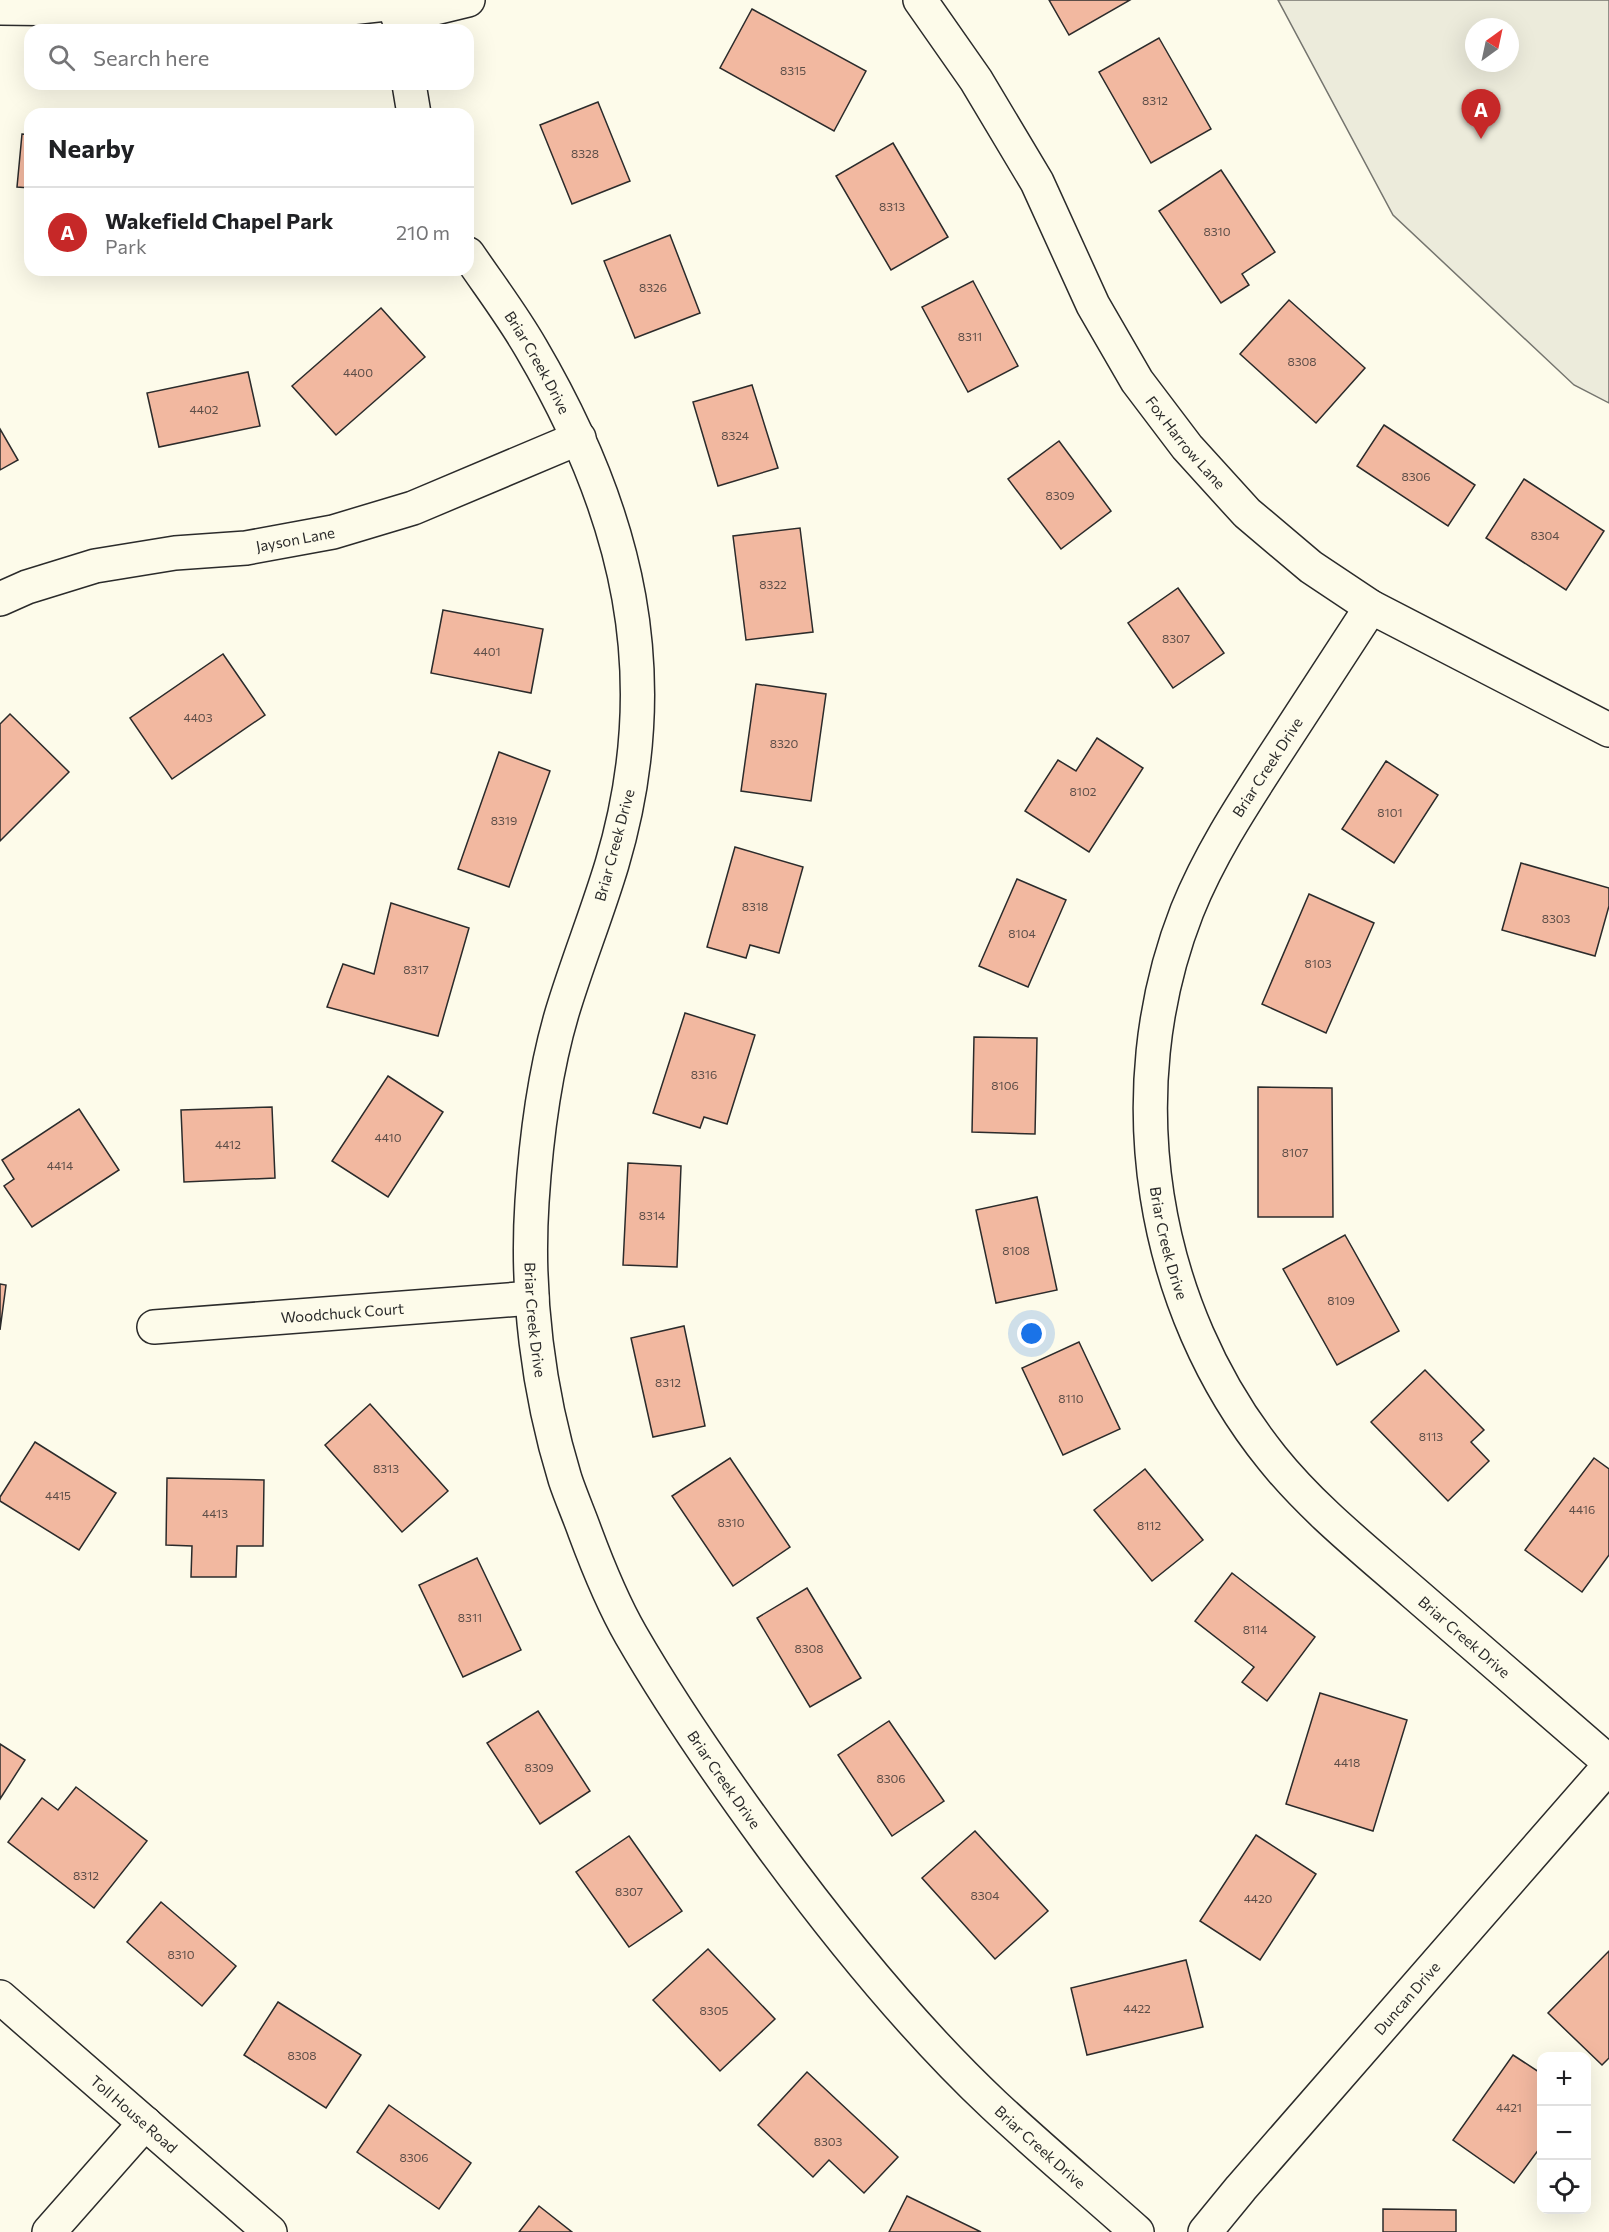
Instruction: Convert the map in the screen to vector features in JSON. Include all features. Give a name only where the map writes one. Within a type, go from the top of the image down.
[{"type":"street","points":[[0,8],[397,12],[468,0]]},
{"type":"street","name":"Fox Harrow Lane","points":[[920,0],[976,80],[1037,182],[1093,305],[1137,381],[1187,447],[1247,513],[1311,567],[1371,607],[1609,730]]},
{"type":"street","points":[[410,90],[413,108]]},
{"type":"street","name":"Briar Creek Drive","points":[[474,263],[530,346],[579,438],[610,518],[624,564],[636,642],[639,708],[632,780],[613,861],[561,1018],[541,1109],[532,1205],[532,1298],[543,1390],[565,1479],[598,1569],[629,1632],[705,1755],[820,1913],[918,2026],[992,2103],[1137,2232]]},
{"type":"street","name":"Jayson Lane","points":[[0,599],[27,587],[95,566],[175,554],[246,548],[333,532],[413,508],[579,438]]},
{"type":"street","name":"Briar Creek Drive","points":[[1371,607],[1239,809],[1217,847],[1187,912],[1164,986],[1151,1063],[1150,1137],[1158,1209],[1173,1271],[1199,1338],[1231,1399],[1272,1458],[1322,1513],[1609,1764]]},
{"type":"street","name":"Woodchuck Court","points":[[154,1327],[532,1298]]},
{"type":"street","name":"Duncan Drive","points":[[1205,2232],[1609,1764]]},
{"type":"street","name":"Toll House Road","points":[[0,1997],[270,2232]]},
{"type":"street","points":[[49,2232],[145,2122]]},
{"type":"shaded area","points":[[1278,0],[1609,0],[1609,403],[1574,385],[1393,215]]},
{"type":"building","points":[[1049,0],[1130,0],[1069,35]]},
{"type":"building","points":[[752,9],[866,71],[834,131],[720,68]]},
{"type":"building","points":[[1159,38],[1211,129],[1151,163],[1099,72]]},
{"type":"building","points":[[598,102],[630,181],[572,204],[540,125]]},
{"type":"building","points":[[22,134],[24,134],[24,188],[17,187]]},
{"type":"building","points":[[893,143],[948,237],[891,270],[836,176]]},
{"type":"building","points":[[1221,170],[1275,252],[1242,274],[1249,285],[1221,303],[1159,211]]},
{"type":"building","points":[[670,235],[700,313],[635,338],[604,261]]},
{"type":"building","points":[[973,281],[1018,366],[968,392],[922,307]]},
{"type":"building","points":[[1289,300],[1365,368],[1316,423],[1240,354]]},
{"type":"building","points":[[381,308],[425,357],[336,435],[292,386]]},
{"type":"building","points":[[248,372],[260,426],[159,447],[147,393]]},
{"type":"building","points":[[752,385],[778,468],[718,486],[693,402]]},
{"type":"building","points":[[1384,425],[1475,485],[1448,526],[1357,466]]},
{"type":"building","points":[[0,429],[18,460],[0,470]]},
{"type":"building","points":[[1059,441],[1111,511],[1061,549],[1008,479]]},
{"type":"building","points":[[1524,479],[1604,531],[1566,590],[1486,538]]},
{"type":"building","points":[[800,528],[813,632],[746,640],[733,536]]},
{"type":"building","points":[[1178,588],[1224,653],[1173,688],[1128,623]]},
{"type":"building","points":[[443,610],[543,629],[531,693],[431,673]]},
{"type":"building","points":[[223,654],[265,715],[172,779],[130,718]]},
{"type":"building","points":[[756,684],[826,694],[811,801],[741,791]]},
{"type":"building","points":[[10,714],[69,772],[0,841],[0,724]]},
{"type":"building","points":[[1097,738],[1143,768],[1089,852],[1025,811],[1058,760],[1076,771]]},
{"type":"building","points":[[499,752],[550,771],[509,887],[458,869]]},
{"type":"building","points":[[1386,761],[1438,795],[1394,863],[1342,829]]},
{"type":"building","points":[[735,847],[803,867],[779,953],[750,945],[746,958],[707,947]]},
{"type":"building","points":[[1521,863],[1609,888],[1609,906],[1595,956],[1502,930]]},
{"type":"building","points":[[1017,879],[1066,900],[1028,987],[979,966]]},
{"type":"building","points":[[1309,894],[1374,923],[1326,1033],[1262,1004]]},
{"type":"building","points":[[391,903],[469,928],[438,1036],[327,1007],[343,964],[374,974]]},
{"type":"building","points":[[685,1013],[755,1035],[727,1124],[704,1117],[700,1128],[653,1113]]},
{"type":"building","points":[[974,1037],[1037,1038],[1035,1134],[972,1132]]},
{"type":"building","points":[[388,1076],[443,1112],[388,1197],[332,1161]]},
{"type":"building","points":[[1258,1087],[1332,1088],[1333,1217],[1258,1217]]},
{"type":"building","points":[[272,1107],[275,1178],[184,1182],[181,1110]]},
{"type":"building","points":[[79,1109],[119,1170],[32,1227],[4,1186],[14,1179],[2,1160]]},
{"type":"building","points":[[628,1163],[681,1166],[677,1267],[623,1265]]},
{"type":"building","points":[[1037,1197],[1057,1290],[996,1303],[976,1210]]},
{"type":"building","points":[[1345,1235],[1399,1331],[1337,1365],[1283,1269]]},
{"type":"building","points":[[0,1284],[6,1285],[0,1330]]},
{"type":"building","points":[[684,1326],[705,1426],[653,1437],[631,1338]]},
{"type":"building","points":[[1079,1342],[1120,1429],[1063,1455],[1022,1368]]},
{"type":"building","points":[[1425,1370],[1484,1430],[1471,1442],[1489,1461],[1448,1501],[1371,1422]]},
{"type":"building","points":[[370,1404],[448,1491],[402,1532],[325,1445]]},
{"type":"building","points":[[35,1442],[116,1493],[79,1550],[0,1501],[0,1497]]},
{"type":"building","points":[[730,1458],[790,1547],[733,1586],[672,1496]]},
{"type":"building","points":[[1594,1458],[1609,1469],[1609,1555],[1582,1592],[1525,1550]]},
{"type":"building","points":[[1145,1469],[1203,1540],[1152,1581],[1094,1510]]},
{"type":"building","points":[[167,1478],[264,1480],[263,1546],[237,1546],[236,1577],[191,1577],[192,1546],[166,1545]]},
{"type":"building","points":[[477,1558],[521,1650],[463,1677],[419,1585]]},
{"type":"building","points":[[1232,1573],[1315,1637],[1267,1701],[1242,1682],[1254,1667],[1195,1621]]},
{"type":"building","points":[[807,1588],[861,1678],[810,1707],[757,1618]]},
{"type":"building","points":[[1320,1693],[1407,1720],[1373,1831],[1286,1804]]},
{"type":"building","points":[[538,1711],[590,1791],[540,1824],[487,1743]]},
{"type":"building","points":[[889,1721],[944,1801],[892,1836],[838,1755]]},
{"type":"building","points":[[0,1744],[25,1760],[0,1799]]},
{"type":"building","points":[[76,1787],[147,1841],[94,1908],[8,1842],[42,1798],[58,1810]]},
{"type":"building","points":[[975,1831],[1048,1911],[995,1959],[922,1878]]},
{"type":"building","points":[[1256,1835],[1316,1874],[1260,1960],[1200,1921]]},
{"type":"building","points":[[629,1836],[682,1911],[629,1947],[576,1872]]},
{"type":"building","points":[[161,1902],[236,1966],[202,2006],[127,1942]]},
{"type":"building","points":[[708,1949],[775,2019],[720,2071],[653,2000]]},
{"type":"building","points":[[1609,1951],[1609,2058],[1602,2065],[1548,2013]]},
{"type":"building","points":[[1186,1960],[1203,2027],[1087,2055],[1071,1988]]},
{"type":"building","points":[[278,2002],[361,2055],[326,2108],[244,2055]]},
{"type":"building","points":[[1513,2055],[1537,2071],[1537,2152],[1514,2183],[1453,2140]]},
{"type":"building","points":[[807,2072],[898,2157],[864,2193],[829,2160],[813,2177],[758,2125]]},
{"type":"building","points":[[389,2105],[471,2163],[439,2209],[357,2152]]},
{"type":"building","points":[[907,2196],[981,2232],[889,2232]]},
{"type":"building","points":[[539,2206],[572,2232],[519,2232]]},
{"type":"building","points":[[1383,2209],[1456,2210],[1456,2232],[1383,2232]]},
{"type":"place","name":"Wakefield Chapel Park","points":[[1481,139]]}]
